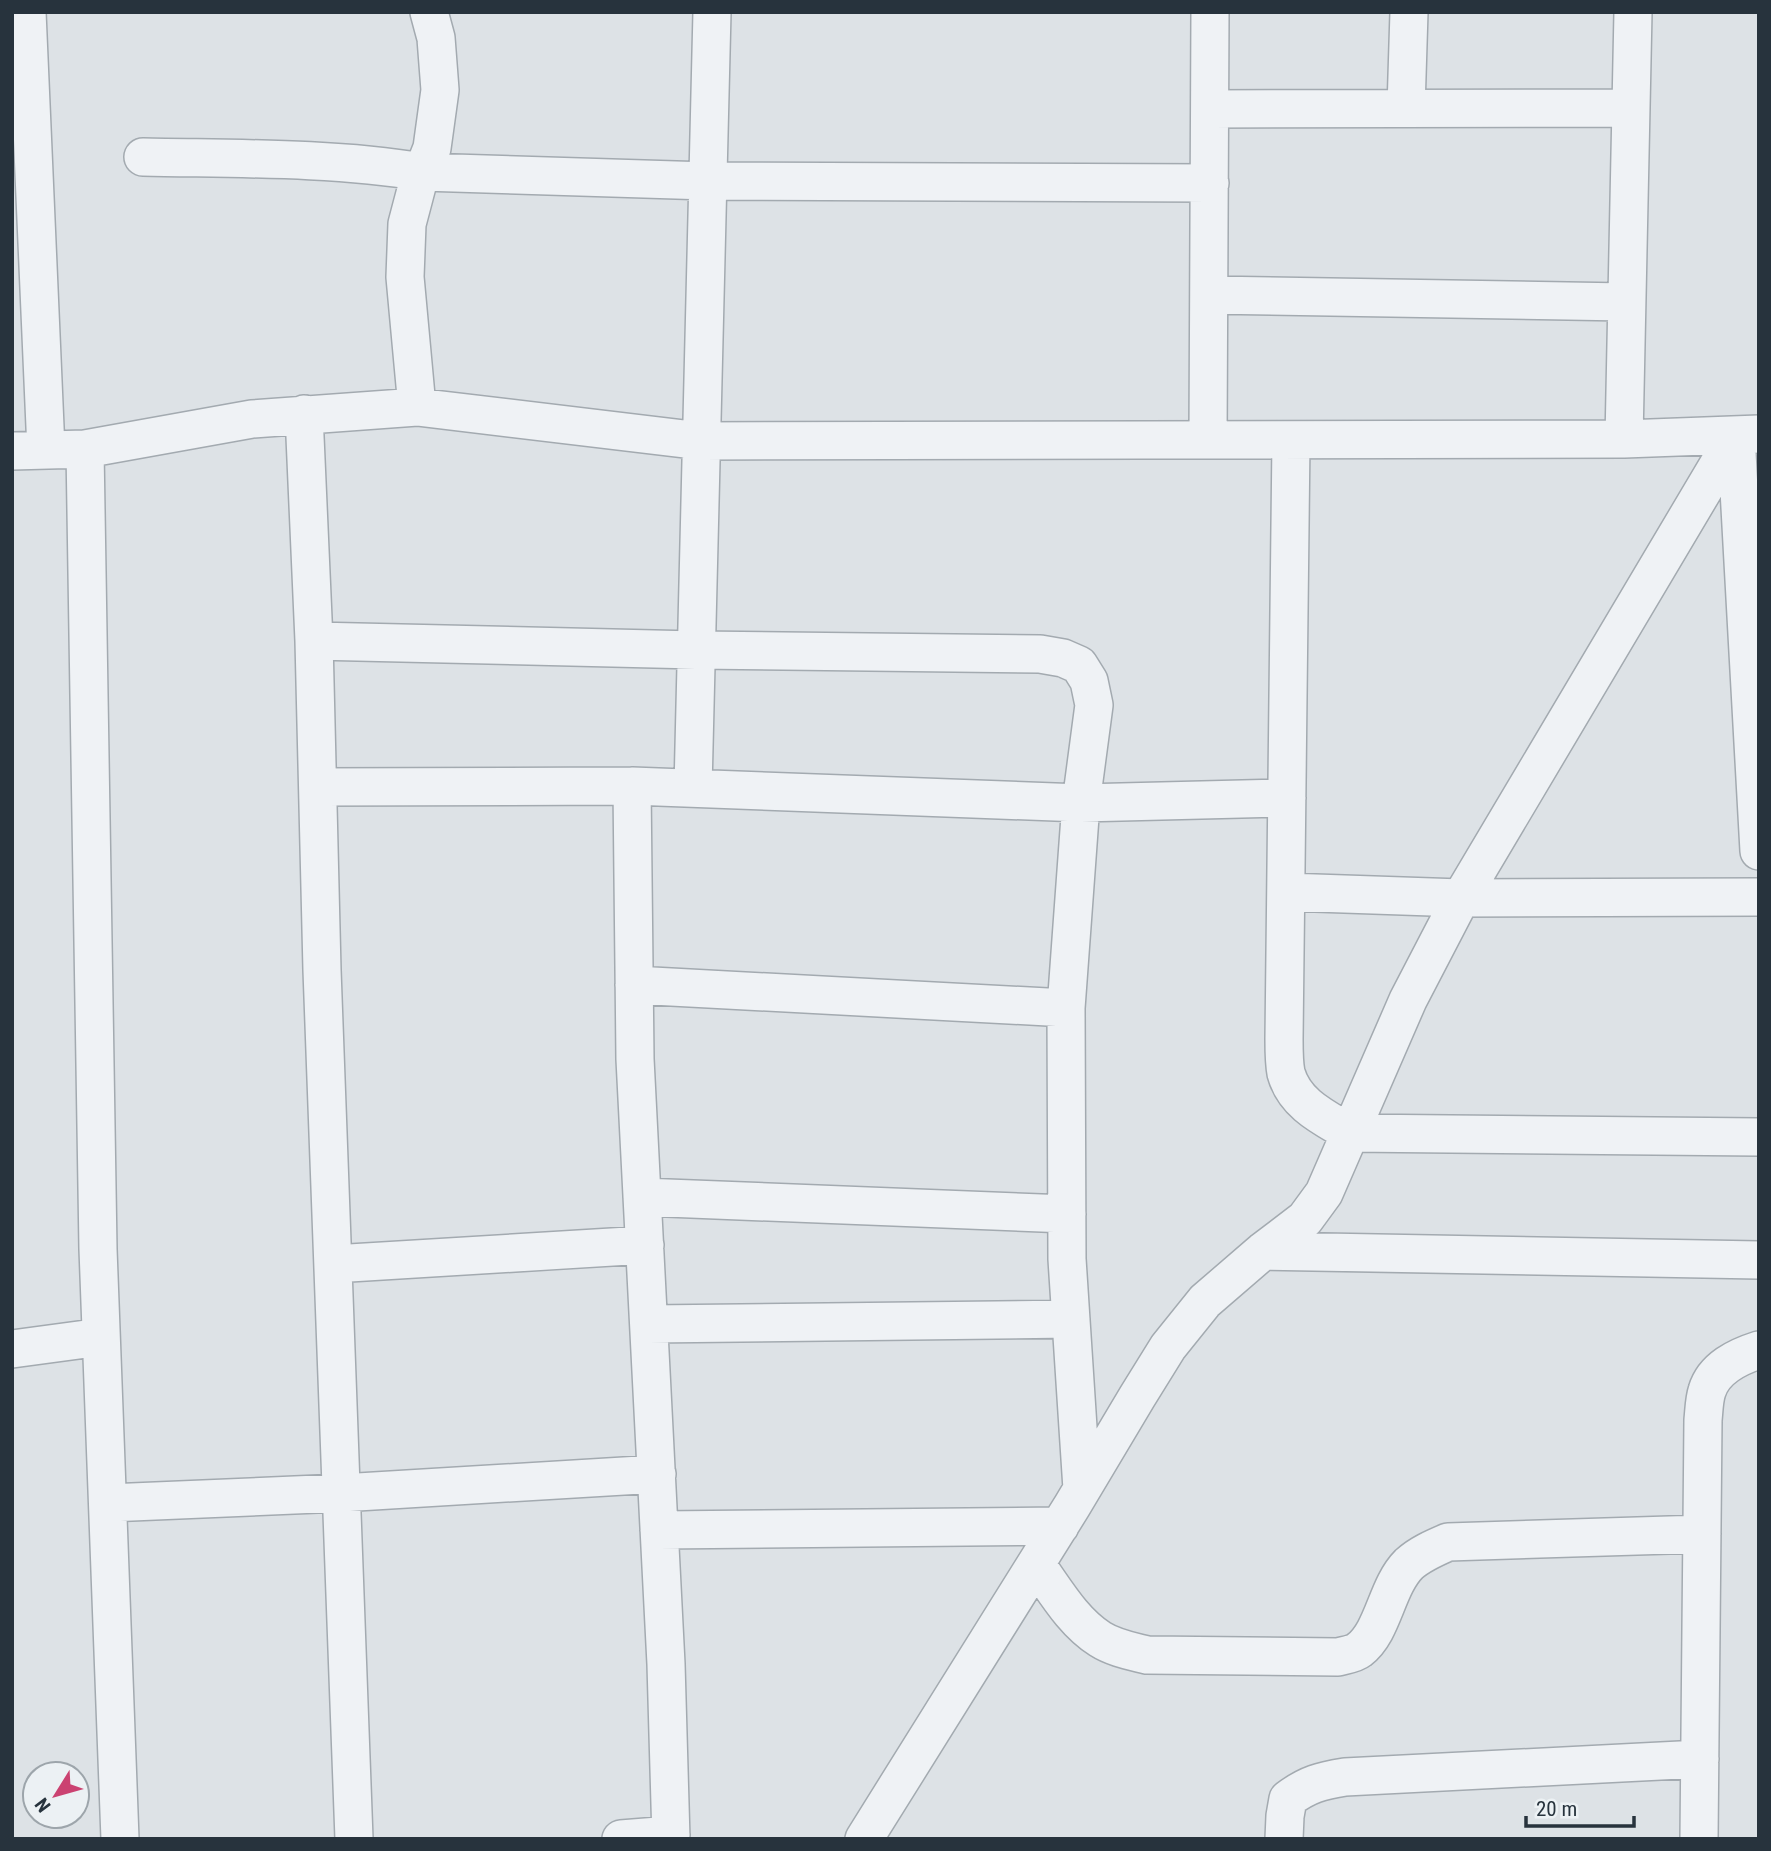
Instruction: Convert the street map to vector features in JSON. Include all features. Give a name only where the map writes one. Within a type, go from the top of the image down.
[{"type":"street","points":[[27,12],[29,450],[85,449],[252,419],[417,407],[701,441],[1624,439],[1747,435]]},
{"type":"street","points":[[417,407],[405,277],[407,224],[432,148],[440,90],[436,38],[429,12]]},
{"type":"street","points":[[693,788],[712,12]]},
{"type":"street","points":[[1208,440],[1210,12]]},
{"type":"street","points":[[1406,108],[1409,12]]},
{"type":"street","points":[[1624,439],[1633,12]]},
{"type":"street","points":[[1210,109],[1631,108]]},
{"type":"street","points":[[143,157],[292,160],[379,164],[422,172],[708,181],[1210,183]]},
{"type":"street","points":[[1209,295],[1626,302]]},
{"type":"street","points":[[304,414],[354,1839]]},
{"type":"street","points":[[1747,435],[1759,851]]},
{"type":"street","points":[[864,1839],[1060,1526],[1168,1347],[1205,1301],[1305,1219],[1324,1193],[1408,1000],[1461,898],[1747,435]]},
{"type":"street","points":[[1291,440],[1284,1040],[1286,1073],[1294,1091],[1310,1109],[1350,1133],[1759,1137]]},
{"type":"street","points":[[85,449],[97,1221],[120,1839]]},
{"type":"street","points":[[314,641],[696,650],[1040,654],[1079,664],[1089,681],[1094,705],[1082,803],[1066,1008],[1067,1259],[1082,1489]]},
{"type":"street","points":[[317,787],[632,786],[1082,803],[1287,798]]},
{"type":"street","points":[[621,1839],[671,1837],[666,1664],[635,1059],[632,786]]},
{"type":"street","points":[[1286,892],[1461,898],[1759,897]]},
{"type":"street","points":[[634,985],[1066,1008]]},
{"type":"street","points":[[642,1197],[1067,1214]]},
{"type":"street","points":[[333,1264],[645,1245]]},
{"type":"street","points":[[1263,1251],[1759,1260]]},
{"type":"street","points":[[649,1324],[1071,1320]]},
{"type":"street","points":[[12,1349],[101,1336]]},
{"type":"street","points":[[1699,1839],[1703,1420],[1707,1390],[1721,1368],[1741,1356],[1759,1350]]},
{"type":"street","points":[[108,1503],[341,1493],[657,1474]]},
{"type":"street","points":[[659,1530],[1060,1526]]},
{"type":"street","points":[[1036,1564],[1078,1621],[1101,1639],[1123,1650],[1147,1655],[1338,1657],[1357,1652],[1370,1638],[1396,1583],[1408,1565],[1448,1542],[1702,1534]]},
{"type":"street","points":[[1284,1839],[1289,1799],[1305,1787],[1322,1781],[1345,1777],[1700,1759]]}]
